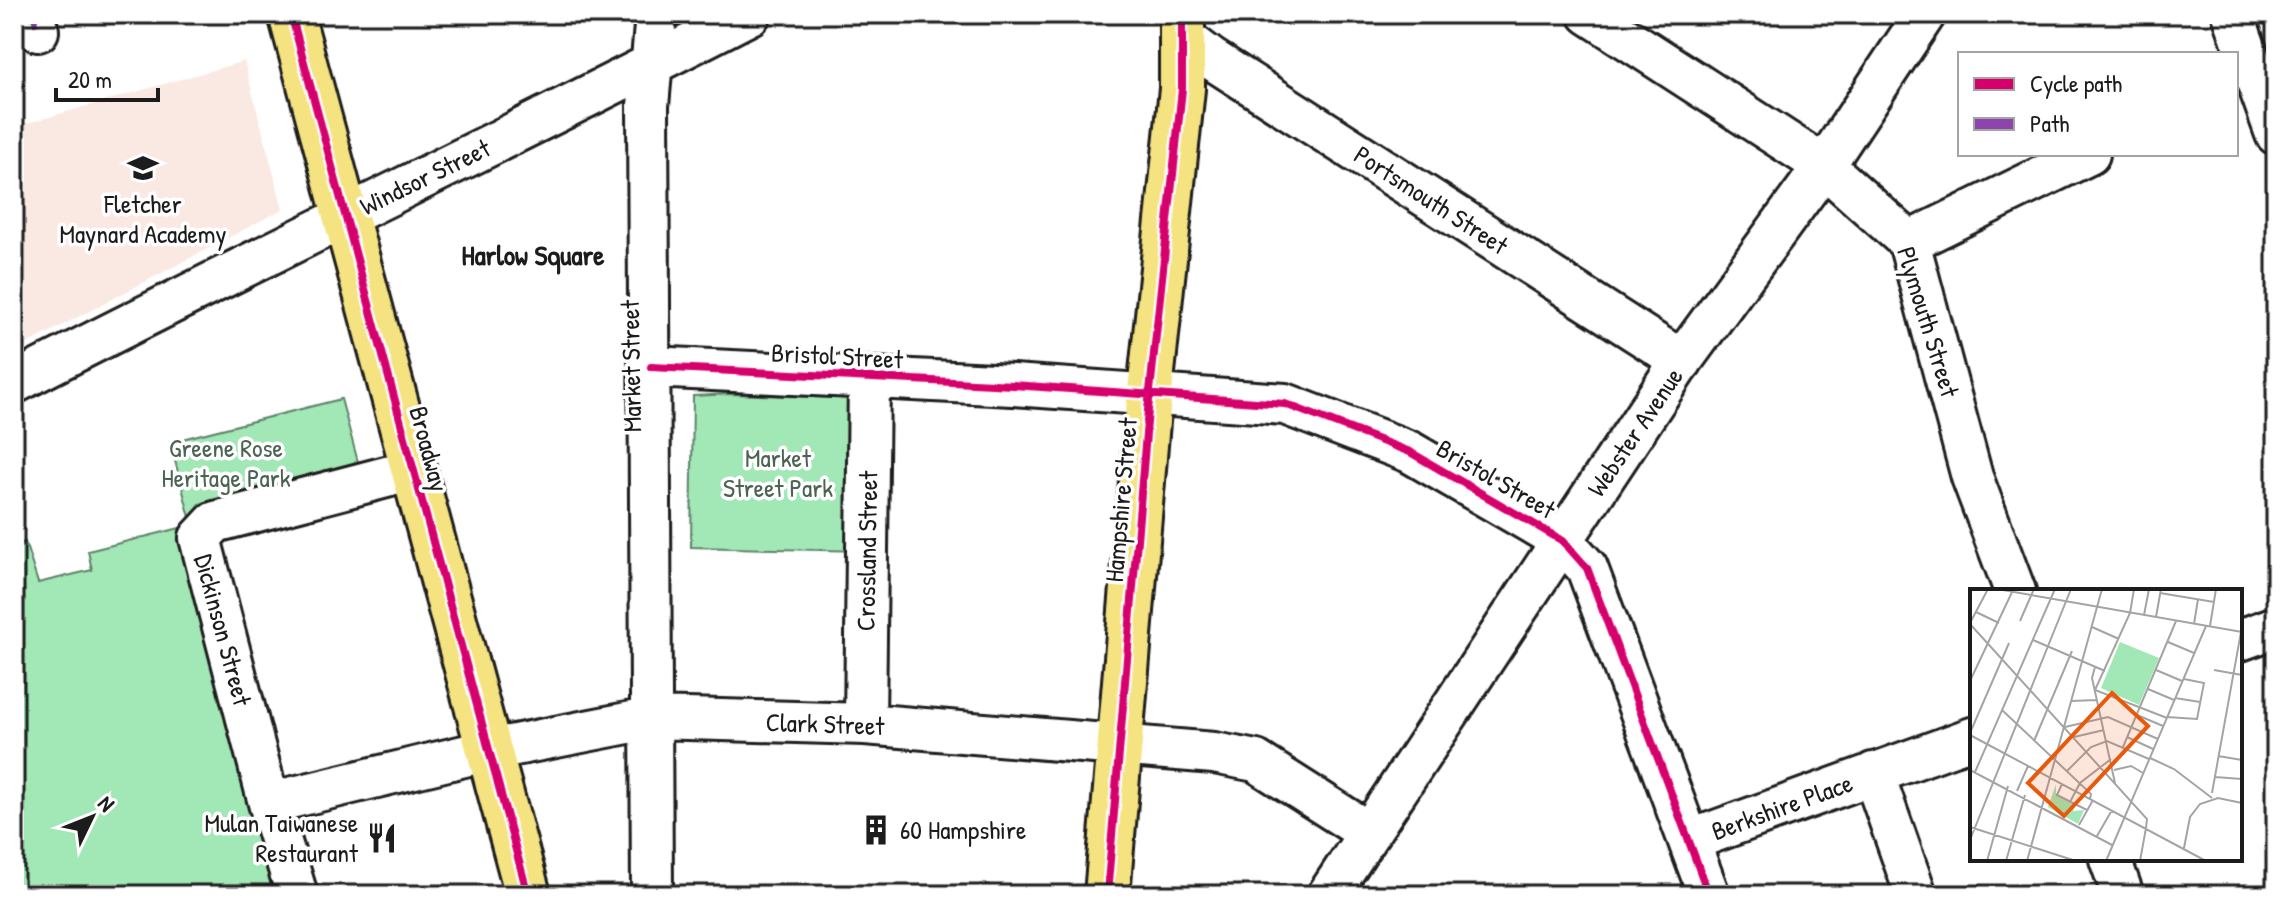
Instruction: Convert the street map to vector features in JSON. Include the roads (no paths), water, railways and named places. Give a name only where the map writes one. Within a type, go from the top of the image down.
[{"type":"main road","name":"Broadway","points":[[291,14],[528,895]]},
{"type":"main road","name":"Hampshire Street","points":[[1107,895],[1151,393],[1182,89],[1182,25]]},
{"type":"street","name":"Market Street","points":[[652,895],[648,106],[656,14]]},
{"type":"street","name":"Windsor Street","points":[[14,383],[750,14]]},
{"type":"street","name":"Plymouth Street","points":[[1589,14],[1824,166],[1909,242],[1972,477],[2014,589]]},
{"type":"street","name":"Webster Avenue","points":[[1328,895],[1682,361],[1824,166],[1925,14]]},
{"type":"street","points":[[2233,14],[2245,78],[2276,134]]},
{"type":"street","name":"Portsmouth Street","points":[[1182,25],[1210,58],[1682,361]]},
{"type":"street","points":[[1909,242],[2085,156]]},
{"type":"street","name":"Bristol Street","points":[[651,367],[1151,393],[1285,404],[1410,452],[1563,541],[1587,568],[1709,895]]},
{"type":"street","name":"Crossland Street","points":[[865,724],[869,378]]},
{"type":"street","name":"Dickinson Street","points":[[297,895],[204,561],[201,535],[215,522],[413,470]]},
{"type":"street","points":[[2242,639],[2276,627]]},
{"type":"street","name":"Clark Street","points":[[269,803],[489,750],[653,718],[865,724],[1120,745],[1256,761],[1369,833]]},
{"type":"street","name":"Berkshire Place","points":[[1691,840],[1970,739]]},
{"type":"street","name":"Berkshire Place","points":[[1873,773],[1916,895]]},
{"type":"street","points":[[2111,861],[2123,895]]},
{"type":"place","name":"Fletcher Maynard Academy","points":[[143,168]]},
{"type":"place","name":"60 Hampshire","points":[[876,830]]},
{"type":"place","name":"Mulan Taiwanese Restaurant","points":[[382,838]]},
{"type":"district","name":"Harlow Square","points":[[533,255]]},
{"type":"park label","name":"Greene Rose Heritage Park","points":[[226,463]]},
{"type":"park label","name":"Market Street Park","points":[[778,473]]}]
